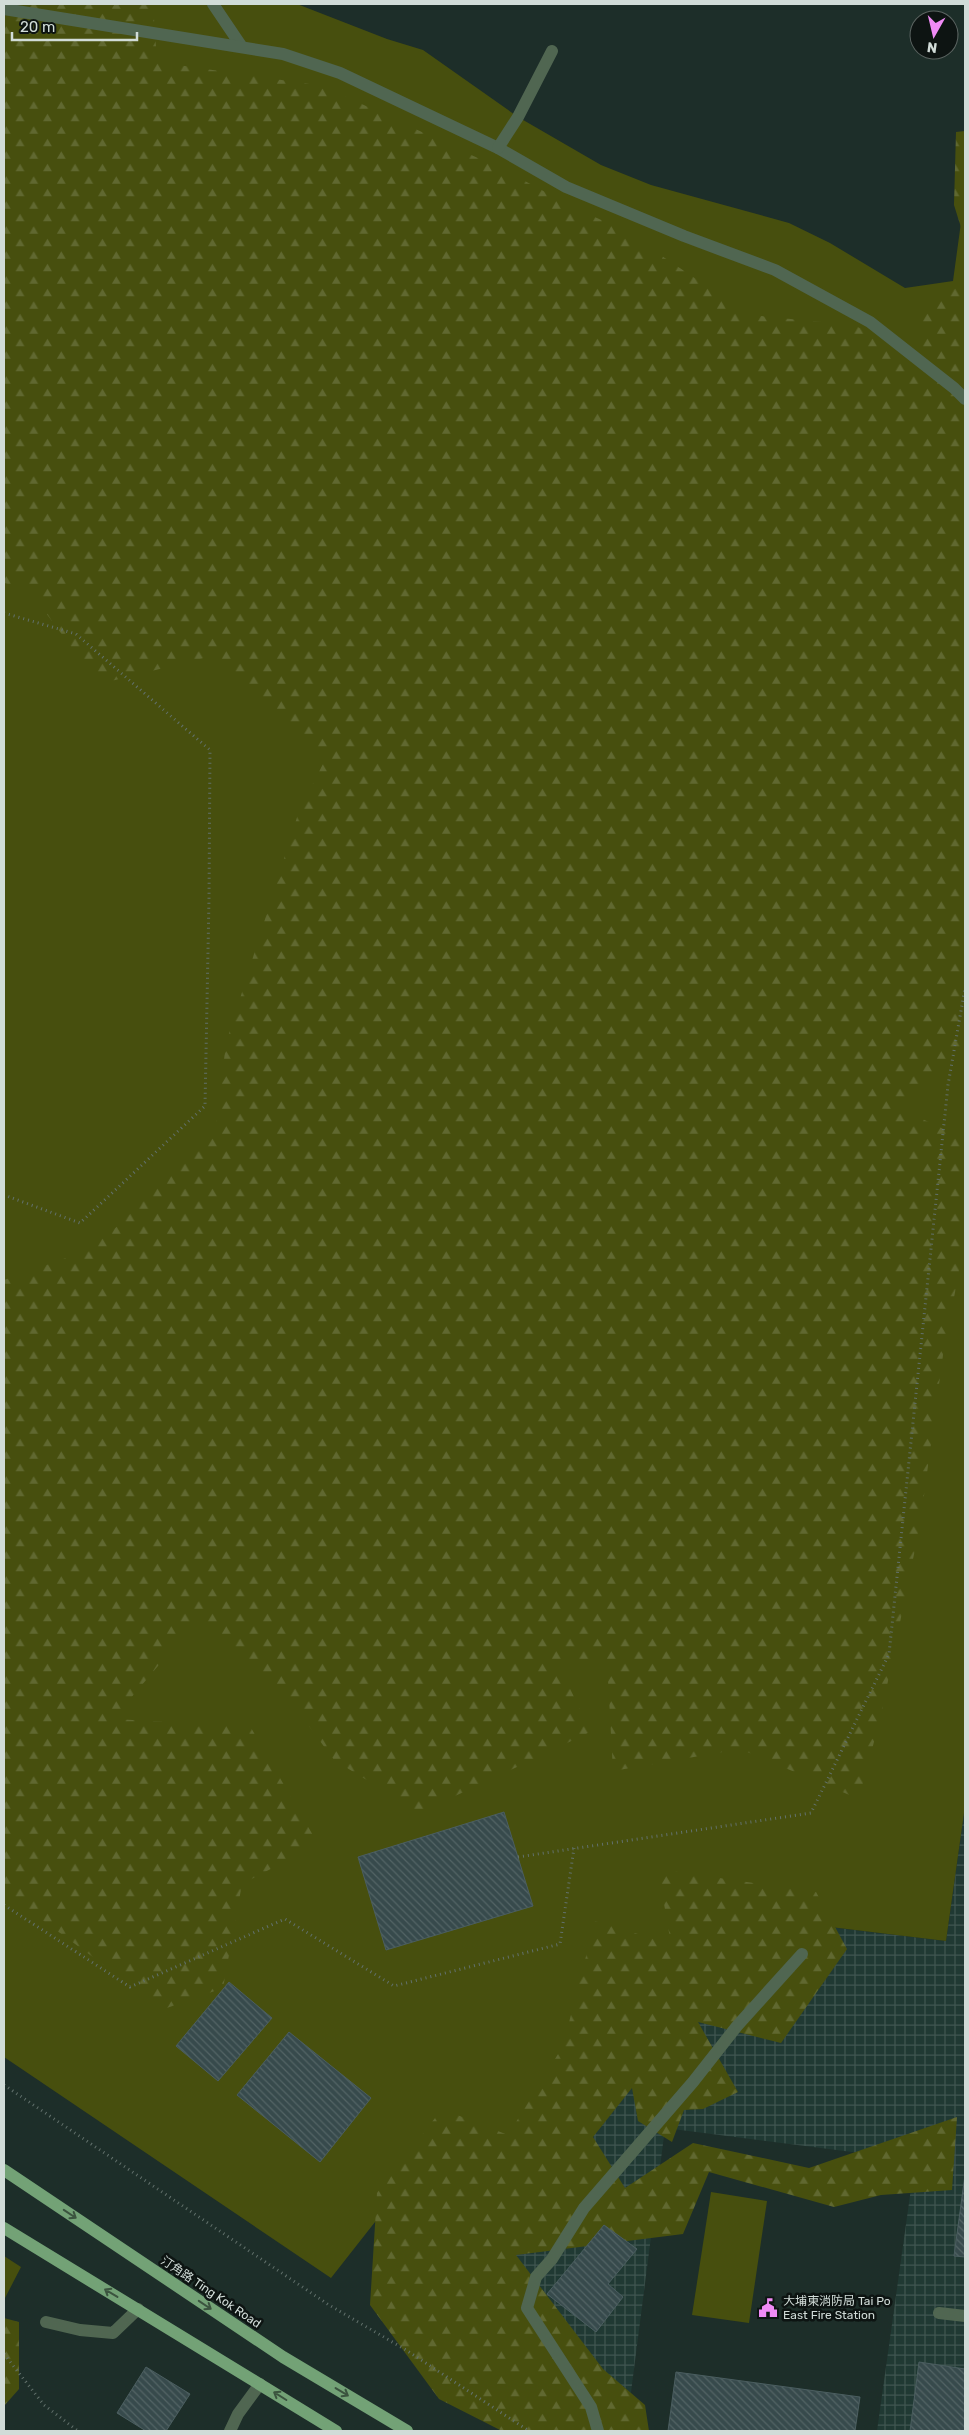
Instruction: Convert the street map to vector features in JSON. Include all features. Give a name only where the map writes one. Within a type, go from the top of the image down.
[{"type":"main road","name":"汀角路 Ting Kok Road","points":[[4,2170],[282,2356],[407,2431]]},
{"type":"main road","points":[[4,2228],[336,2431]]},
{"type":"lane","points":[[214,4],[242,47]]},
{"type":"lane","points":[[4,9],[283,54],[340,73],[498,148],[566,187],[684,236],[775,270],[870,322],[954,388],[965,399]]},
{"type":"lane","points":[[498,148],[518,116],[552,51]]},
{"type":"lane","points":[[598,2431],[591,2407],[527,2308],[536,2277],[552,2259],[584,2208],[693,2082],[737,2026],[802,1954]]},
{"type":"lane","points":[[46,2322],[80,2330],[113,2333],[138,2309]]},
{"type":"lane","points":[[939,2313],[965,2316]]},
{"type":"lane","points":[[230,2431],[238,2414],[260,2384]]},
{"type":"path","points":[[4,613],[76,634],[210,750],[210,849],[205,1106],[80,1223],[4,1195]]},
{"type":"path","points":[[518,1857],[811,1813],[889,1654],[948,1086],[965,988]]},
{"type":"path","points":[[4,1905],[130,1987],[285,1919],[394,1986],[560,1944],[574,1848]]},
{"type":"path","points":[[4,2085],[329,2304],[406,2350],[529,2431]]},
{"type":"path","points":[[4,2354],[44,2405],[78,2431]]},
{"type":"shaded area","points":[[965,1806],[965,2431],[877,2431],[915,2160],[665,2128],[626,2431],[439,2353],[696,1911],[946,1941]]},
{"type":"green space","points":[[4,4],[297,4],[387,39],[423,50],[518,117],[601,165],[651,185],[789,223],[830,243],[905,288],[953,281],[965,193],[965,1806],[946,1941],[697,1911],[465,2264],[397,2194],[331,2278],[4,2057]]},
{"type":"green space","points":[[4,4],[153,4],[157,62],[323,86],[510,173],[573,207],[623,230],[750,315],[853,325],[918,353],[925,302],[965,275],[965,1054],[901,1109],[965,1139],[965,1240],[943,1355],[920,1525],[881,1715],[859,1799],[740,1749],[613,1771],[607,1662],[559,1664],[590,1732],[419,1812],[334,1760],[283,1691],[197,1620],[113,1719],[250,1726],[318,1844],[242,1884],[223,1988],[164,2009],[4,1892],[4,1280],[83,1252],[119,1225],[216,1127],[226,1043],[299,811],[325,760],[208,657],[99,684],[28,589],[4,583]]},
{"type":"green space","points":[[965,131],[965,240],[954,205],[956,132]]},
{"type":"green space","points":[[658,1869],[816,1892],[847,1949],[781,2043],[698,2022],[738,2092],[703,2109],[684,2110],[672,2142],[638,2121],[632,2088],[593,2137],[625,2188],[693,2143],[809,2168],[957,2117],[952,2190],[881,2195],[834,2207],[709,2172],[683,2234],[516,2255],[603,2369],[645,2405],[649,2431],[502,2431],[439,2399],[370,2305],[377,2193],[442,2109],[508,2135],[563,2046],[595,1921],[671,1944]]},
{"type":"green space","points":[[711,2192],[767,2201],[749,2323],[692,2315]]},
{"type":"green space","points":[[4,2256],[21,2267],[4,2300]]},
{"type":"green space","points":[[4,2318],[19,2322],[19,2389],[4,2406]]},
{"type":"building","points":[[504,1812],[533,1906],[386,1950],[358,1857]]},
{"type":"building","points":[[229,1982],[272,2018],[218,2081],[176,2046]]},
{"type":"building","points":[[289,2032],[371,2098],[320,2162],[237,2095]]},
{"type":"building","points":[[965,2175],[965,2257],[954,2256]]},
{"type":"building","points":[[604,2225],[637,2249],[608,2284],[623,2297],[596,2332],[547,2294]]},
{"type":"building","points":[[919,2362],[965,2369],[965,2431],[910,2431]]},
{"type":"building","points":[[146,2367],[190,2394],[166,2431],[146,2431],[117,2413]]},
{"type":"building","points":[[676,2372],[860,2397],[855,2431],[668,2431]]},
{"type":"place","name":"大埔東消防局 Tai Po East Fire Station","points":[[768,2308]]}]
